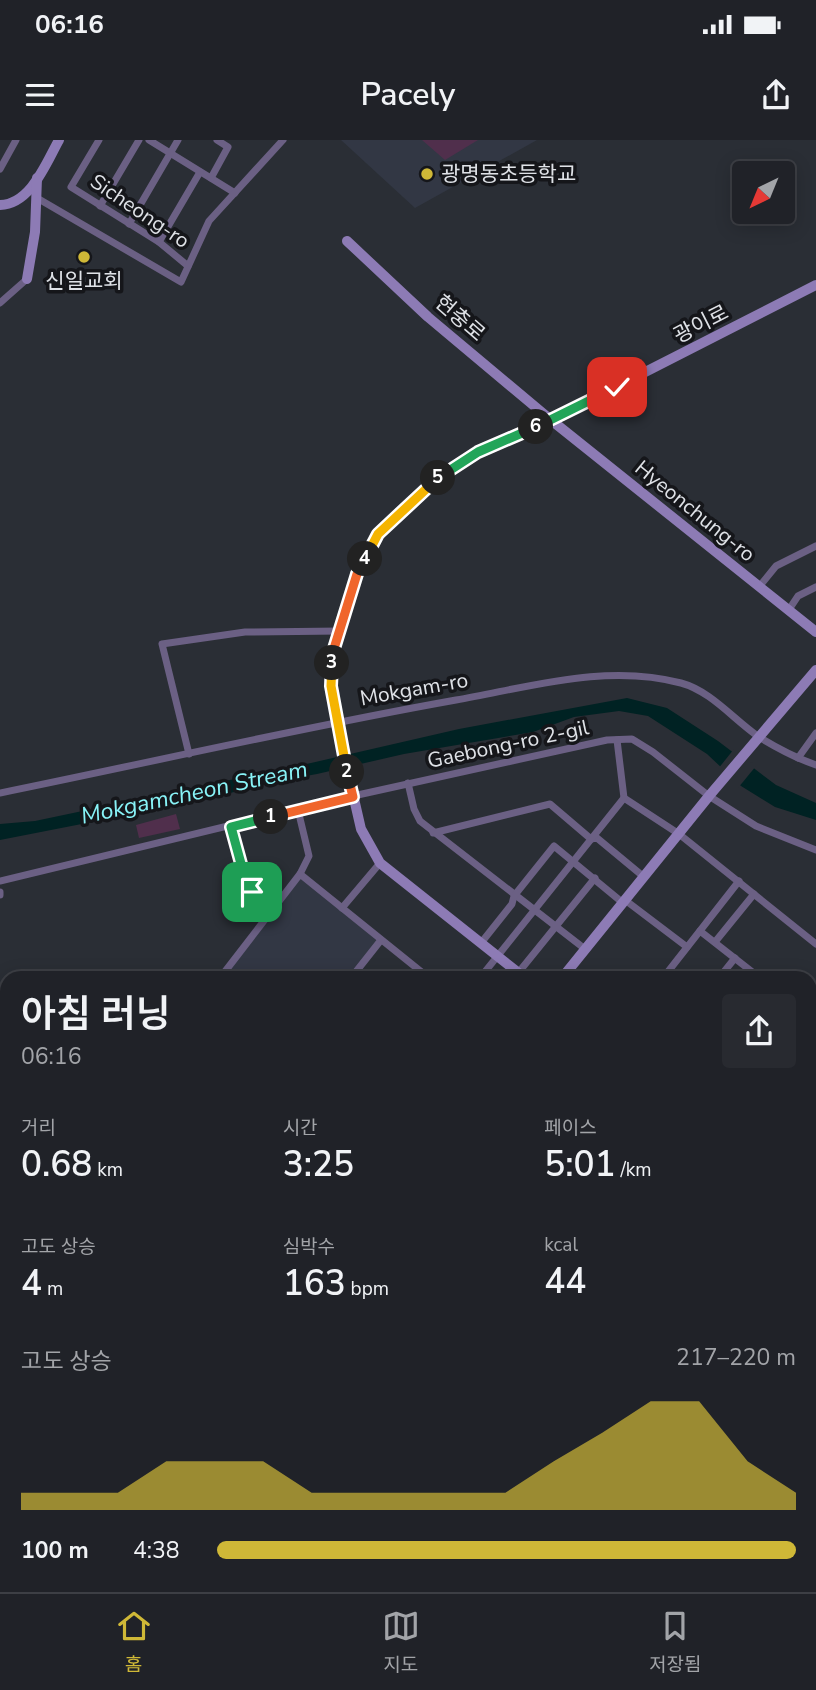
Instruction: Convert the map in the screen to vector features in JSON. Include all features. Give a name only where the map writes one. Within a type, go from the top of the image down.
[{"type":"street","points":[[0,169],[16,140]]},
{"type":"street","points":[[0,205],[20,199],[37,178],[59,140]]},
{"type":"street","name":"Sicheong-ro","points":[[99,140],[71,187],[159,242],[188,267]]},
{"type":"street","points":[[100,206],[139,140]]},
{"type":"street","points":[[149,140],[234,193]]},
{"type":"street","points":[[129,224],[178,140]]},
{"type":"street","points":[[211,178],[228,146],[218,140]]},
{"type":"street","points":[[37,198],[181,282],[209,221],[283,140]]},
{"type":"street","points":[[159,242],[200,172]]},
{"type":"street","points":[[0,303],[27,279],[35,232],[37,178]]},
{"type":"street","name":"현충로","points":[[347,241],[428,317],[551,421]]},
{"type":"street","name":"광이로","points":[[380,863],[361,830],[331,686],[332,655],[357,574],[378,534],[443,474],[478,452],[551,421],[816,285]]},
{"type":"street","name":"Hyeonchung-ro","points":[[551,421],[816,632]]},
{"type":"street","points":[[758,587],[776,566],[816,546]]},
{"type":"street","points":[[788,611],[798,596],[816,587]]},
{"type":"street","points":[[189,754],[162,644],[245,632],[340,631]]},
{"type":"street","points":[[568,971],[816,670]]},
{"type":"street","name":"Mokgam-ro","points":[[0,793],[569,679],[610,674],[676,682],[692,687],[757,739],[816,765]]},
{"type":"street","points":[[798,758],[816,733]]},
{"type":"street","name":"Gaebong-ro 2-gil","points":[[0,881],[231,827],[352,795],[607,740],[632,739],[756,826],[816,850]]},
{"type":"street","points":[[486,971],[624,798],[617,740]]},
{"type":"street","points":[[408,783],[414,809],[420,821],[585,949]]},
{"type":"street","points":[[624,798],[679,834],[816,944]]},
{"type":"street","points":[[433,833],[550,804],[591,839],[597,838],[644,877]]},
{"type":"street","points":[[225,971],[300,874],[309,856],[298,810]]},
{"type":"street","points":[[231,827],[246,882],[252,892],[275,906]]},
{"type":"street","points":[[481,943],[554,846],[687,947]]},
{"type":"street","points":[[342,908],[380,863],[514,971]]},
{"type":"street","points":[[300,874],[420,971]]},
{"type":"street","points":[[523,971],[595,878]]},
{"type":"street","points":[[668,971],[739,881]]},
{"type":"street","points":[[716,942],[754,894]]},
{"type":"street","points":[[700,931],[751,971]]},
{"type":"street","points":[[357,971],[381,940]]},
{"type":"street","points":[[725,971],[735,958]]},
{"type":"shaded area","name":"광명동초등학교","points":[[341,140],[537,140],[415,208]]},
{"type":"shaded area","points":[[422,140],[478,140],[445,160]]},
{"type":"shaded area","points":[[176,814],[180,829],[139,838],[136,825]]},
{"type":"shaded area","points":[[300,874],[381,940],[357,971],[225,971]]},
{"type":"water","name":"Mokgamcheon Stream","points":[[627,698],[667,708],[718,741],[776,785],[816,803],[816,820],[775,807],[741,786],[707,754],[648,716],[619,711],[574,717],[533,732],[404,754],[194,802],[0,840],[0,824],[35,821],[459,729]]},
{"type":"pier","points":[[734,749],[756,766],[738,788],[718,769]]},
{"type":"place","name":"광명동초등학교","points":[[427,174]]},
{"type":"place","name":"신일교회","points":[[84,257]]},
{"type":"route","points":[[252,892],[246,882],[231,827],[353,797],[331,686],[332,655],[357,574],[378,534],[443,474],[478,452],[551,421],[617,387]]}]
